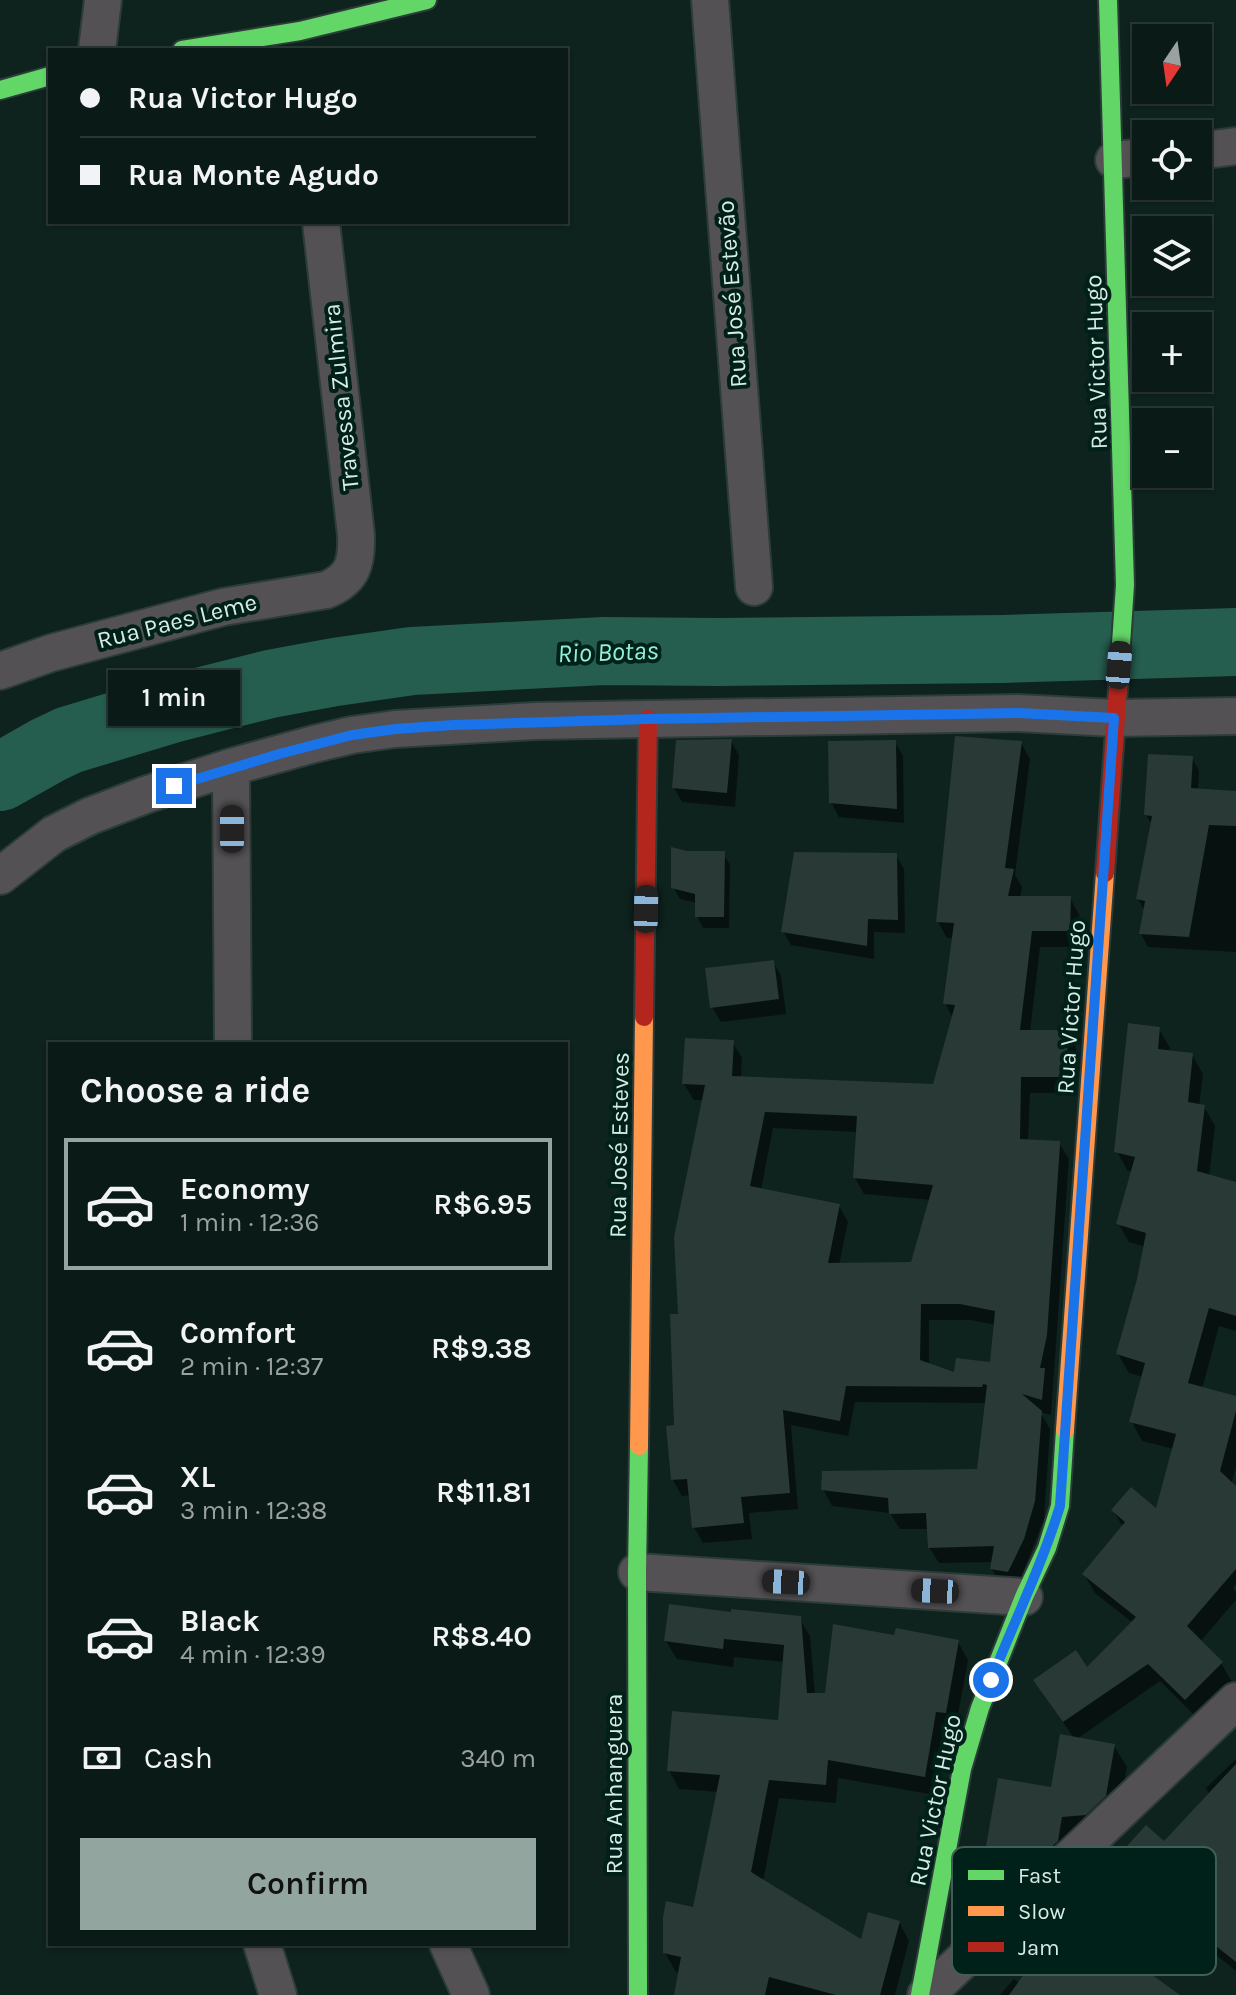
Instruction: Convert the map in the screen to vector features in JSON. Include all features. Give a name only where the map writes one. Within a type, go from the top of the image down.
[{"type":"street","points":[[97,48],[103,0]]},
{"type":"street","points":[[206,48],[301,40],[427,0]]},
{"type":"street","name":"Rua José Estevão","points":[[710,0],[754,587]]},
{"type":"street","name":"Rua Victor Hugo","points":[[920,1995],[962,1769],[980,1708],[1047,1548],[1060,1506],[1125,567],[1130,158],[1108,0]]},
{"type":"street","points":[[0,90],[48,77]]},
{"type":"street","points":[[1212,149],[1236,146]]},
{"type":"street","name":"Travessa Zulmira","points":[[321,224],[356,535],[351,572]]},
{"type":"street","name":"Rua Paes Leme","points":[[0,671],[51,653],[223,607],[326,590],[337,586],[351,572]]},
{"type":"street","points":[[0,876],[54,834],[145,795],[231,767],[339,738],[395,729],[536,721],[1018,713],[1115,704],[1236,716]]},
{"type":"street","name":"Rua José Esteves","points":[[637,1572],[648,719]]},
{"type":"street","points":[[231,767],[233,1042]]},
{"type":"street","points":[[637,1572],[1024,1597]]},
{"type":"street","name":"Rua Anhanguera","points":[[637,1572],[638,1995]]},
{"type":"street","points":[[1082,1847],[1236,1701]]},
{"type":"street","points":[[263,1946],[278,1995]]},
{"type":"street","points":[[449,1946],[471,1995]]},
{"type":"street","points":[[926,1995],[952,1970]]},
{"type":"building","points":[[955,736],[1022,741],[1005,868],[1014,869],[1008,896],[1071,896],[1070,931],[1032,931],[1020,1030],[1067,1030],[1068,1044],[1065,1077],[1021,1077],[1020,1139],[1060,1141],[1060,1145],[1047,1335],[1040,1368],[1045,1368],[1042,1400],[1022,1394],[1042,1411],[1035,1501],[1024,1539],[1008,1572],[990,1569],[994,1546],[928,1548],[926,1513],[889,1514],[888,1498],[821,1490],[822,1471],[977,1469],[987,1385],[846,1386],[840,1421],[783,1410],[790,1493],[741,1497],[744,1523],[692,1528],[687,1479],[671,1480],[666,1426],[674,1425],[670,1314],[678,1314],[674,1237],[705,1085],[682,1084],[685,1038],[734,1040],[732,1076],[933,1084],[955,1005],[943,1004],[954,923],[936,922]],"holes":[[[765,1112],[857,1116],[853,1178],[933,1185],[911,1262],[828,1263],[840,1204],[750,1186]],[[921,1304],[960,1304],[995,1311],[990,1362],[956,1358],[954,1372],[920,1360]]]},
{"type":"building","points":[[732,739],[727,793],[672,788],[676,740]]},
{"type":"building","points":[[896,740],[897,809],[829,803],[828,741]]},
{"type":"building","points":[[1148,754],[1193,756],[1191,788],[1236,791],[1236,826],[1209,825],[1189,937],[1139,934],[1145,901],[1136,899],[1152,816],[1144,815]]},
{"type":"building","points":[[671,847],[687,851],[725,851],[724,917],[695,917],[695,894],[671,888]]},
{"type":"building","points":[[794,852],[897,853],[898,920],[868,919],[867,946],[781,932]]},
{"type":"building","points":[[774,960],[779,999],[710,1008],[705,968]]},
{"type":"building","points":[[1128,1023],[1160,1027],[1158,1049],[1193,1053],[1188,1102],[1205,1105],[1197,1171],[1236,1182],[1236,1316],[1209,1308],[1188,1383],[1236,1396],[1236,1411],[1220,1471],[1236,1486],[1236,1569],[1187,1626],[1223,1662],[1185,1700],[1148,1664],[1063,1722],[1033,1680],[1076,1650],[1087,1667],[1136,1617],[1082,1574],[1125,1522],[1111,1510],[1131,1487],[1156,1508],[1176,1434],[1129,1422],[1145,1363],[1116,1354],[1146,1233],[1116,1224],[1135,1157],[1114,1152]]},
{"type":"building","points":[[669,1604],[801,1616],[807,1693],[825,1693],[833,1624],[894,1635],[896,1628],[959,1640],[946,1713],[936,1712],[925,1777],[828,1760],[826,1785],[769,1780],[751,1872],[861,1939],[868,1912],[900,1921],[880,1995],[836,1995],[769,1977],[765,1995],[674,1995],[681,1957],[663,1953],[666,1901],[693,1907],[720,1775],[667,1771],[672,1711],[778,1720],[784,1645],[724,1639],[723,1649],[664,1641]]},
{"type":"building","points":[[1060,1734],[1115,1744],[1106,1796],[1086,1815],[1062,1817],[1058,1841],[1052,1847],[986,1846],[998,1778],[1051,1787]]},
{"type":"building","points":[[1236,1764],[1236,1962],[1216,1946],[1216,1847],[1126,1847],[1146,1825],[1164,1841]]},
{"type":"building","points":[[1023,1975],[1152,1975],[1180,1995],[1009,1995]]},
{"type":"waterway","name":"Rio Botas","points":[[0,777],[69,740],[175,708],[270,684],[412,661],[604,651],[1003,649],[1236,642]]},
{"type":"traffic: fast","points":[[194,48],[300,31],[427,0]]},
{"type":"traffic: fast","points":[[1108,0],[1125,585],[1118,688]]},
{"type":"traffic: fast","points":[[0,90],[48,77]]},
{"type":"traffic: fast","points":[[920,1995],[962,1769],[980,1708],[1047,1548],[1060,1506],[1065,1430]]},
{"type":"traffic: fast","points":[[638,1995],[639,1446]]},
{"type":"traffic: slow","points":[[1065,1430],[1105,873]]},
{"type":"traffic: slow","points":[[639,1446],[644,1017]]},
{"type":"traffic: jam","points":[[1105,873],[1118,688]]},
{"type":"traffic: jam","points":[[644,1017],[648,719]]},
{"type":"route","points":[[174,786],[314,744],[395,729],[536,721],[1018,713],[1114,718],[1060,1506],[1047,1548],[991,1680]]}]
